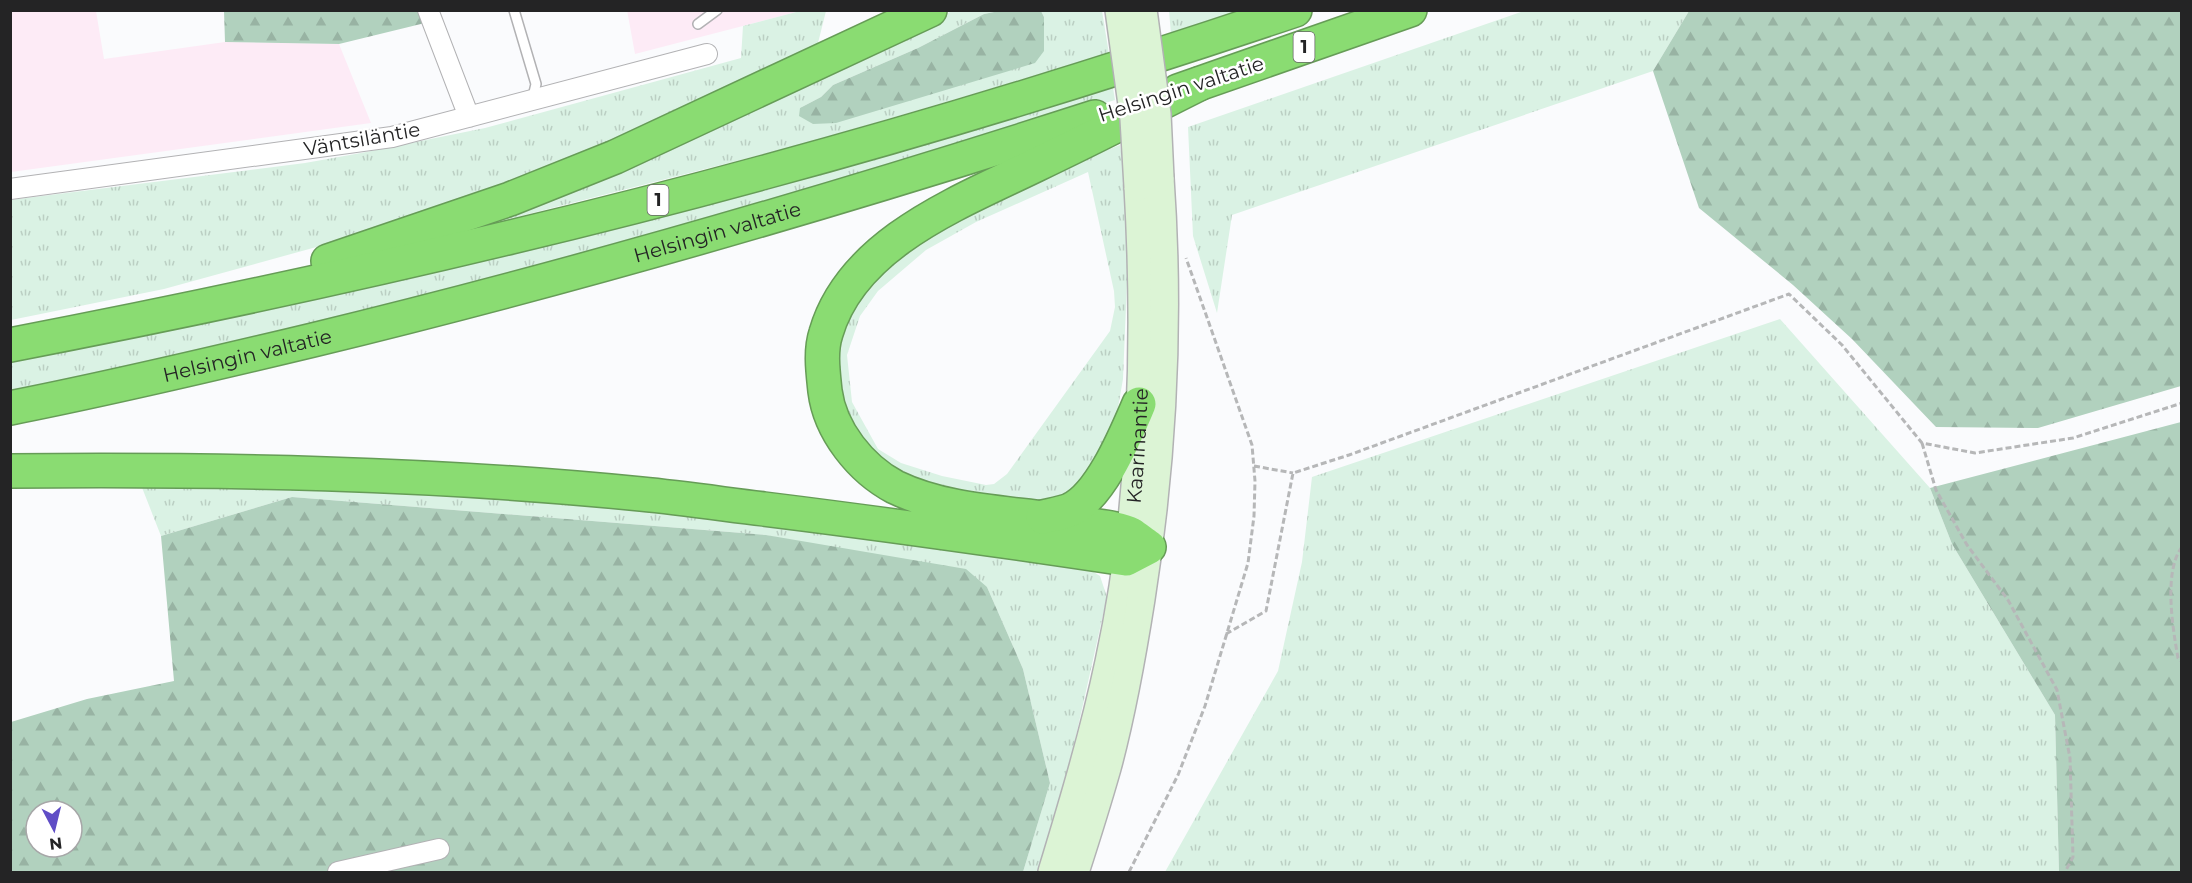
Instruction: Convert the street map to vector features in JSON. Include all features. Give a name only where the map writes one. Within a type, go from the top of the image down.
[{"type":"highway","points":[[180,312],[510,199],[722,109],[930,10]]},
{"type":"highway","name":"Helsingin valtatie","points":[[10,345],[180,312],[414,260],[766,172],[1000,104],[1295,10]]},
{"type":"highway","name":"Helsingin valtatie","points":[[10,408],[223,362],[593,268],[993,150],[1199,84],[1410,10]]},
{"type":"highway","points":[[1135,546],[1042,517],[950,505],[915,494],[879,478],[861,463],[846,443],[832,413],[826,396],[823,376],[822,355],[825,333],[844,294],[872,260],[934,214],[1199,84]]},
{"type":"highway","points":[[1042,517],[1070,510],[1099,482],[1120,446],[1139,404]]},
{"type":"highway","points":[[10,471],[222,470],[494,482],[642,494],[891,525],[1135,546]]},
{"type":"main road","name":"Kaarinantie","points":[[1052,873],[1084,763],[1109,661],[1163,415],[1166,325],[1165,244],[1134,119],[1119,10]]},
{"type":"main road","name":"Kaarinantie","points":[[1075,873],[1107,767],[1126,686],[1135,546],[1143,322],[1142,248],[1157,114],[1143,10]]},
{"type":"street","points":[[428,10],[469,117]]},
{"type":"street","name":"Väntsiläntie","points":[[10,189],[392,137],[707,54]]},
{"type":"street","points":[[338,873],[439,849]]},
{"type":"lane","points":[[514,10],[536,84],[532,101]]},
{"type":"lane","points":[[698,24],[717,10]]},
{"type":"path","points":[[1129,873],[1178,774],[1205,706],[1248,563],[1254,516],[1252,445],[1186,258]]},
{"type":"path","points":[[1254,466],[1293,473],[1349,455],[1789,294],[1842,345],[1922,442],[1936,490],[1968,544],[2008,600],[2057,690],[2070,758],[2073,857],[2065,873]]},
{"type":"path","points":[[1922,442],[1975,453],[2073,438],[2181,403]]},
{"type":"path","points":[[1226,634],[1266,611],[1293,473]]},
{"type":"path","points":[[2181,547],[2175,556],[2171,594],[2172,628],[2178,658],[2181,662]]},
{"type":"shaded area","points":[[627,10],[800,11],[635,54]]},
{"type":"shaded area","points":[[10,11],[96,11],[104,59],[225,42],[339,44],[371,123],[11,172]]},
{"type":"green space","points":[[1169,10],[1242,11],[1171,35]]},
{"type":"green space","points":[[1527,10],[1689,11],[1653,71],[1232,215],[1217,313],[1193,236],[1188,127]]},
{"type":"green space","points":[[224,11],[420,11],[425,23],[339,44],[225,42]]},
{"type":"green space","points":[[800,11],[826,11],[816,51],[469,205],[164,289],[11,320],[10,200],[305,163],[485,128],[741,58],[743,26]]},
{"type":"green space","points":[[952,11],[999,11],[984,14],[918,48],[833,85],[821,97],[800,108],[1044,17],[1041,11],[1102,11],[1109,54],[803,144],[446,235]]},
{"type":"green space","points":[[999,11],[1041,11],[1044,17],[1044,51],[1035,63],[836,123],[813,124],[799,116],[800,108],[821,97],[833,85],[918,48],[984,14]]},
{"type":"green space","points":[[1689,11],[2181,11],[2181,386],[2038,428],[1936,427],[1852,339],[1793,285],[1699,208],[1653,71]]},
{"type":"green space","points":[[1113,88],[1115,100],[805,193],[340,320],[11,395],[11,359],[801,175]]},
{"type":"green space","points":[[1120,145],[1130,210],[1123,379],[1116,419],[1094,471],[1063,499],[1022,506],[901,476],[854,437],[831,360],[857,294],[908,245],[1002,191]],"holes":[[[1088,172],[1114,291],[1115,307],[1110,331],[1007,474],[994,484],[986,485],[942,476],[901,463],[878,449],[852,402],[847,355],[860,316],[878,291],[926,250],[976,222]]]},
{"type":"green space","points":[[1780,319],[1930,488],[1952,544],[2055,715],[2059,872],[1165,872],[1278,671],[1302,562],[1312,477]]},
{"type":"green space","points":[[2181,422],[2181,872],[2059,872],[2055,715],[1952,544],[1930,488]]},
{"type":"green space","points":[[141,485],[292,485],[582,501],[1087,568],[1100,576],[1107,597],[1063,794],[1038,872],[1023,872],[1050,783],[1023,669],[987,587],[766,535],[292,497],[161,536]]},
{"type":"green space","points":[[292,497],[766,535],[966,569],[987,587],[1023,669],[1050,783],[1023,872],[11,872],[11,722],[87,699],[174,681],[161,536]]}]
